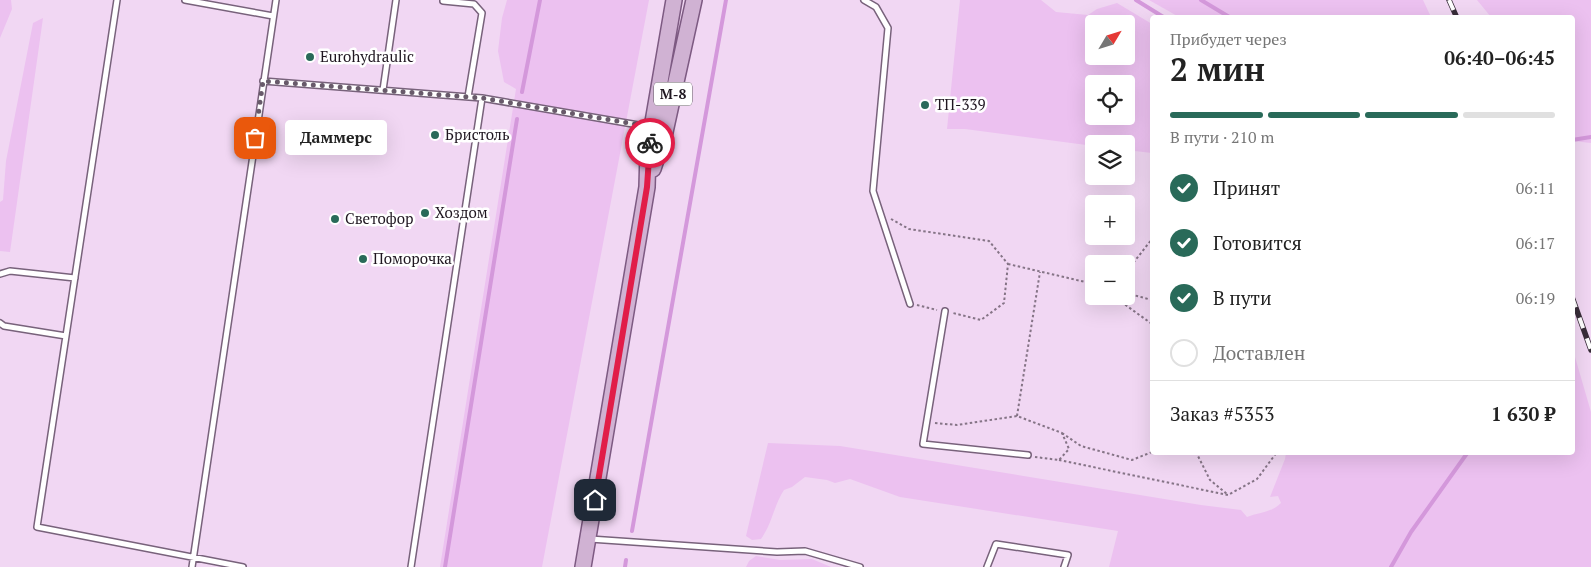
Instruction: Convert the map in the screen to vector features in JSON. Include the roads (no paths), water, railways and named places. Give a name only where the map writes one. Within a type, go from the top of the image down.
[{"type":"main road","name":"М-8","points":[[583,567],[647,187],[648,151],[674,0]]},
{"type":"main road","name":"М-8","points":[[647,187],[665,132],[694,0]]},
{"type":"lane","points":[[117,0],[37,526],[243,567]]},
{"type":"lane","points":[[185,0],[273,16]]},
{"type":"lane","points":[[192,567],[276,0]]},
{"type":"lane","points":[[383,90],[396,0]]},
{"type":"lane","points":[[864,0],[876,7],[888,28],[873,191],[910,304]]},
{"type":"lane","points":[[443,1],[474,4],[482,13],[468,97]]},
{"type":"lane","points":[[263,81],[482,98],[652,127]]},
{"type":"lane","points":[[411,567],[482,98]]},
{"type":"lane","points":[[0,274],[10,271],[75,278]]},
{"type":"lane","points":[[945,312],[923,444],[1028,456]]},
{"type":"lane","points":[[0,323],[4,326],[66,336]]},
{"type":"lane","points":[[589,539],[607,542],[777,552],[805,551],[860,567]]},
{"type":"lane","points":[[987,567],[996,544],[1068,555],[1064,567]]},
{"type":"waterway","points":[[522,92],[540,0]]},
{"type":"waterway","points":[[632,531],[726,0]]},
{"type":"waterway","points":[[1136,0],[1160,15]]},
{"type":"waterway","points":[[1201,0],[1226,15]]},
{"type":"waterway","points":[[445,567],[517,119]]},
{"type":"waterway","points":[[1575,140],[1591,137]]},
{"type":"waterway","points":[[1391,567],[1411,532],[1466,455]]},
{"type":"waterway","points":[[625,567],[626,560]]},
{"type":"railway","points":[[1449,0],[1456,15]]},
{"type":"railway","points":[[1575,305],[1591,350]]},
{"type":"place","name":"Eurohydraulic","points":[[310,57]]},
{"type":"place","name":"ТП-339","points":[[925,105]]},
{"type":"place","name":"Бристоль","points":[[435,135]]},
{"type":"place","name":"Даммерс","points":[[255,138]]},
{"type":"place","name":"Хоздом","points":[[425,213]]},
{"type":"place","name":"Светофор","points":[[335,219]]},
{"type":"place","name":"Поморочка","points":[[363,259]]}]
